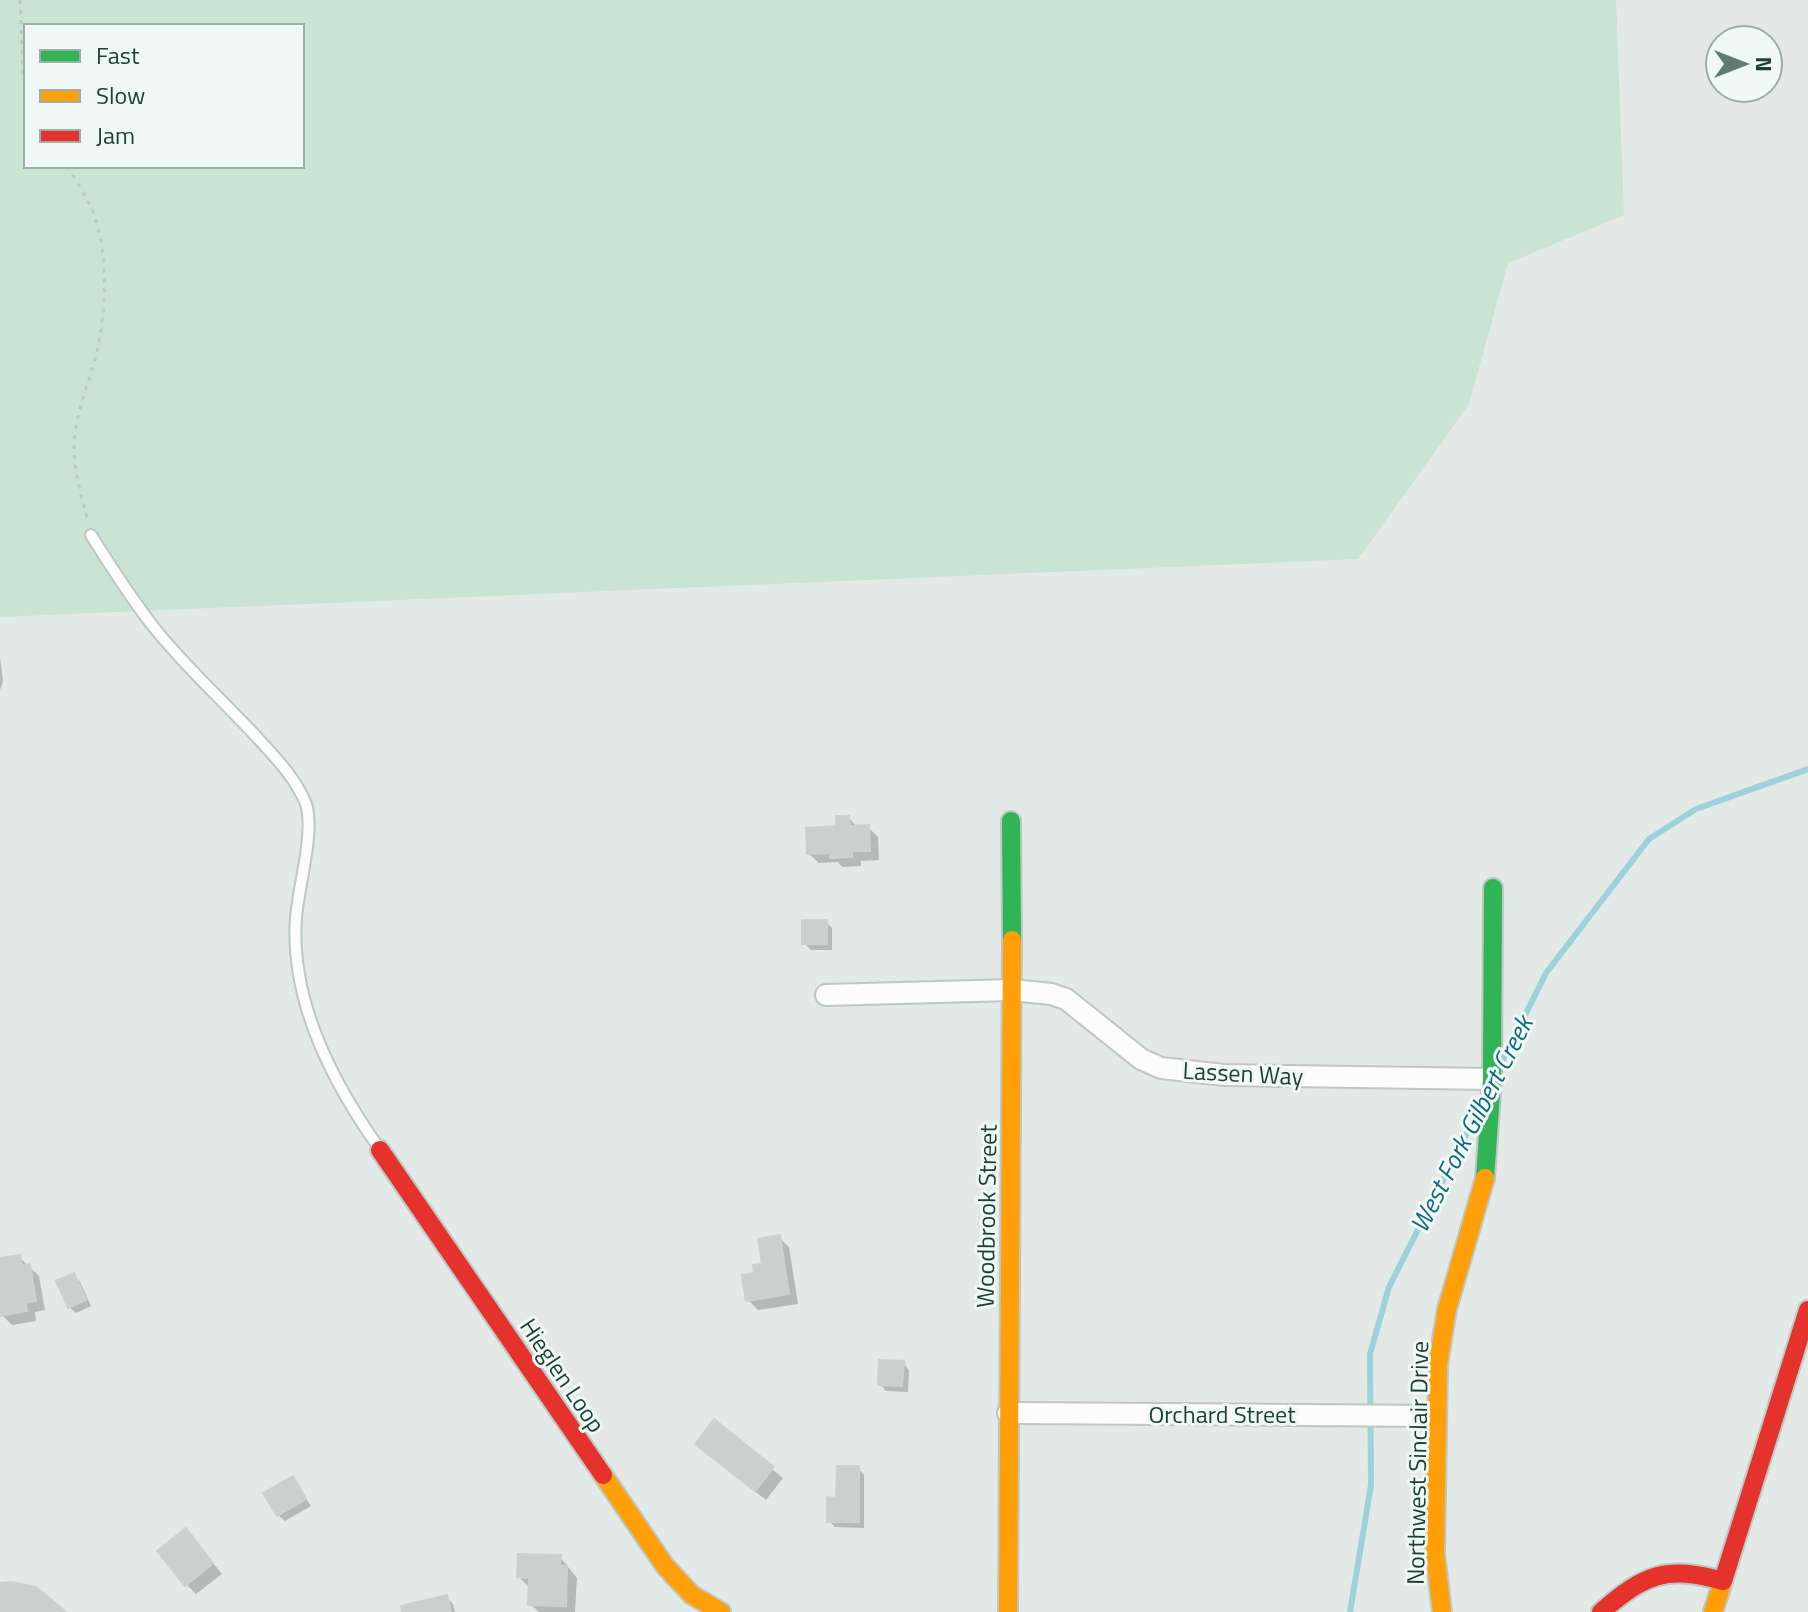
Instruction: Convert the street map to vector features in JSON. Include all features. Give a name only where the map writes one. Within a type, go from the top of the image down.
[{"type":"street","name":"Woodbrook Street","points":[[1008,1612],[1011,821]]},
{"type":"street","name":"Northwest Sinclair Drive","points":[[1442,1612],[1435,1553],[1436,1416],[1441,1335],[1488,1165],[1492,1079],[1493,888]]},
{"type":"street","name":"Lassen Way","points":[[826,995],[1012,990],[1042,992],[1066,999],[1123,1047],[1161,1068],[1224,1075],[1492,1079]]},
{"type":"street","name":"Hieglen Loop","points":[[380,1150],[665,1566],[692,1595],[721,1612]]},
{"type":"street","points":[[1713,1612],[1808,1310]]},
{"type":"street","name":"Orchard Street","points":[[1008,1413],[1436,1416]]},
{"type":"street","points":[[1601,1612],[1647,1576],[1676,1570],[1723,1581]]},
{"type":"lane","points":[[91,535],[157,631],[273,754],[294,781],[307,807],[308,828],[296,918],[296,950],[301,983],[314,1030],[331,1071],[380,1150]]},
{"type":"path","points":[[20,0],[24,75]]},
{"type":"path","points":[[69,168],[94,215],[102,254],[104,304],[99,343],[79,412],[74,445],[91,535]]},
{"type":"green space","points":[[0,0],[1616,0],[1624,215],[1508,263],[1469,404],[1358,559],[0,617]]},
{"type":"building","points":[[836,816],[849,816],[850,826],[869,825],[870,851],[852,851],[852,857],[830,858],[830,853],[807,854],[806,828],[836,826]]},
{"type":"building","points":[[802,920],[827,920],[827,944],[802,944]]},
{"type":"building","points":[[780,1235],[789,1294],[746,1301],[742,1275],[754,1273],[753,1265],[762,1264],[758,1239]]},
{"type":"building","points":[[20,1255],[22,1265],[30,1264],[36,1301],[26,1302],[27,1311],[0,1316],[0,1258]]},
{"type":"building","points":[[74,1273],[86,1300],[68,1308],[56,1281]]},
{"type":"building","points":[[879,1360],[904,1361],[902,1386],[878,1385]]},
{"type":"building","points":[[714,1419],[774,1467],[755,1491],[695,1444]]},
{"type":"building","points":[[837,1466],[859,1466],[859,1522],[827,1522],[827,1497],[836,1498]]},
{"type":"building","points":[[293,1476],[306,1499],[277,1516],[263,1493]]},
{"type":"building","points":[[186,1528],[213,1563],[185,1586],[157,1551]]},
{"type":"building","points":[[518,1554],[561,1555],[560,1566],[567,1566],[566,1606],[528,1605],[529,1578],[517,1577]]},
{"type":"building","points":[[0,1583],[36,1587],[66,1612],[0,1612]]},
{"type":"building","points":[[447,1595],[451,1612],[402,1612],[401,1606]]},
{"type":"waterway","name":"West Fork Gilbert Creek","points":[[1503,1060],[1546,973],[1649,839],[1696,809],[1808,769]]},
{"type":"waterway","name":"West Fork Gilbert Creek","points":[[1350,1612],[1371,1485],[1370,1354],[1389,1287],[1479,1109]]},
{"type":"traffic: fast","points":[[1011,821],[1012,940]]},
{"type":"traffic: fast","points":[[1485,1178],[1492,1079],[1493,888]]},
{"type":"traffic: slow","points":[[1008,1612],[1012,940]]},
{"type":"traffic: slow","points":[[1442,1612],[1435,1553],[1438,1364],[1447,1309],[1485,1178]]},
{"type":"traffic: slow","points":[[603,1475],[665,1566],[692,1595],[721,1612]]},
{"type":"traffic: slow","points":[[1713,1612],[1723,1581]]},
{"type":"traffic: jam","points":[[380,1150],[603,1475]]},
{"type":"traffic: jam","points":[[1601,1612],[1631,1589],[1657,1576],[1686,1574],[1723,1581],[1808,1310]]}]
